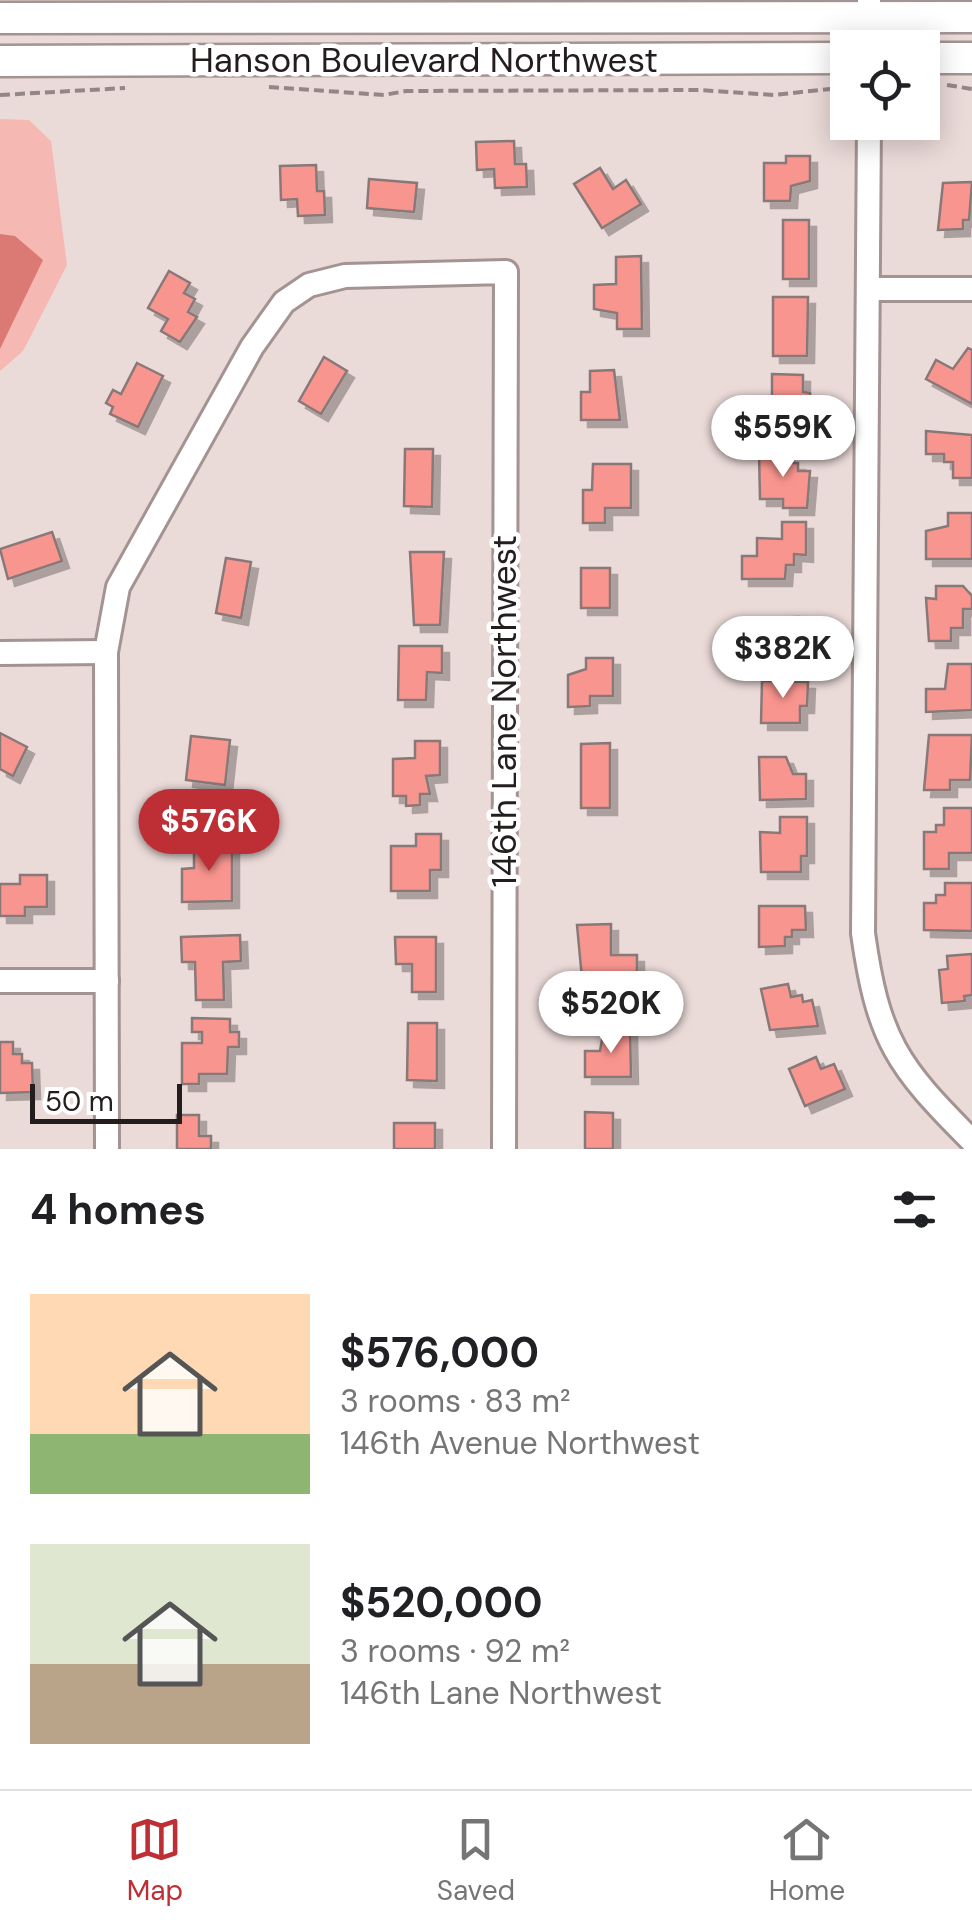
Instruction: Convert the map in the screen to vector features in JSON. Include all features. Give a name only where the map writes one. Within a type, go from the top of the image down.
[{"type":"main road","name":"Hanson Boulevard Northwest","points":[[0,18],[869,22],[972,17]]},
{"type":"main road","name":"Hanson Boulevard Northwest","points":[[0,61],[830,58]]},
{"type":"main road","points":[[940,67],[972,58]]},
{"type":"street","points":[[869,140],[863,933],[872,999],[887,1035],[912,1081],[972,1141]]},
{"type":"street","name":"146th Lane Northwest","points":[[106,652],[118,587],[252,347],[284,302],[309,285],[345,276],[506,272],[504,1149]]},
{"type":"street","points":[[870,289],[972,289]]},
{"type":"street","points":[[0,654],[106,652],[106,1149]]},
{"type":"street","points":[[0,981],[107,981]]},
{"type":"path","points":[[940,76],[972,89]]},
{"type":"path","points":[[254,86],[384,96],[422,90],[699,90],[774,95],[830,89]]},
{"type":"path","points":[[0,96],[126,88]]},
{"type":"shaded area","points":[[0,119],[29,120],[51,141],[67,265],[23,351],[0,371]]},
{"type":"shaded area","points":[[0,234],[15,236],[43,260],[0,349]]},
{"type":"building","points":[[514,141],[515,164],[526,164],[527,187],[495,188],[494,169],[477,170],[476,142]]},
{"type":"building","points":[[786,156],[810,156],[810,181],[791,186],[790,201],[764,201],[764,163],[786,163]]},
{"type":"building","points":[[316,165],[317,191],[324,191],[325,215],[298,216],[297,199],[281,200],[280,166]]},
{"type":"building","points":[[600,168],[613,189],[626,180],[641,204],[602,228],[574,184]]},
{"type":"building","points":[[369,179],[417,183],[414,212],[367,208]]},
{"type":"building","points":[[972,182],[969,220],[963,220],[963,229],[938,230],[943,183]]},
{"type":"building","points":[[783,220],[809,220],[809,279],[783,279]]},
{"type":"building","points":[[641,256],[642,329],[617,329],[617,313],[594,309],[594,285],[616,284],[616,257]]},
{"type":"building","points":[[169,271],[190,283],[184,293],[195,299],[188,312],[197,317],[180,342],[161,331],[168,319],[148,308]]},
{"type":"building","points":[[773,297],[808,297],[807,356],[773,356]]},
{"type":"building","points":[[968,348],[972,350],[972,404],[926,379],[936,360],[953,369]]},
{"type":"building","points":[[324,357],[347,371],[321,414],[299,401]]},
{"type":"building","points":[[137,363],[163,376],[138,427],[110,414],[113,407],[106,403],[113,390],[121,394]]},
{"type":"building","points":[[614,370],[620,420],[581,420],[581,392],[590,392],[590,371]]},
{"type":"building","points":[[772,374],[803,375],[803,392],[810,393],[810,433],[784,433],[784,422],[772,422]]},
{"type":"building","points":[[926,431],[972,435],[972,478],[953,478],[953,462],[944,462],[944,454],[926,454]]},
{"type":"building","points":[[405,449],[433,449],[432,507],[404,506]]},
{"type":"building","points":[[759,452],[787,452],[787,463],[798,463],[798,471],[810,471],[807,508],[783,508],[783,499],[760,499]]},
{"type":"building","points":[[593,464],[631,464],[631,508],[605,508],[605,523],[583,523],[583,490],[592,490]]},
{"type":"building","points":[[948,513],[972,513],[972,559],[926,559],[926,531],[948,526]]},
{"type":"building","points":[[782,522],[806,522],[806,555],[794,554],[794,565],[786,565],[785,579],[742,579],[742,556],[757,556],[757,538],[782,539]]},
{"type":"building","points":[[52,532],[62,561],[8,579],[0,549]]},
{"type":"building","points":[[410,552],[444,552],[440,625],[414,625]]},
{"type":"building","points":[[226,558],[251,562],[241,618],[216,613]]},
{"type":"building","points":[[581,568],[610,568],[610,608],[581,608]]},
{"type":"building","points":[[936,586],[963,586],[972,596],[972,609],[963,609],[963,628],[951,628],[951,641],[929,641],[926,598],[936,599]]},
{"type":"building","points":[[799,617],[799,634],[807,633],[807,659],[761,659],[761,618]]},
{"type":"building","points":[[399,646],[442,646],[442,673],[427,672],[426,700],[398,700]]},
{"type":"building","points":[[586,658],[613,658],[613,696],[590,696],[590,706],[568,707],[568,675],[586,669]]},
{"type":"building","points":[[948,664],[972,664],[972,710],[926,712],[926,689],[945,689]]},
{"type":"building","points":[[762,681],[808,682],[807,706],[800,706],[800,723],[761,723]]},
{"type":"building","points":[[0,733],[27,747],[13,776],[0,769]]},
{"type":"building","points":[[929,735],[972,735],[970,780],[950,780],[950,790],[924,790]]},
{"type":"building","points":[[191,736],[230,740],[225,785],[186,780]]},
{"type":"building","points":[[415,741],[440,741],[440,775],[426,776],[430,794],[420,794],[420,805],[406,806],[406,796],[393,796],[393,759],[415,758]]},
{"type":"building","points":[[610,743],[610,808],[581,808],[581,744]]},
{"type":"building","points":[[759,757],[786,757],[793,774],[806,774],[806,799],[760,800]]},
{"type":"building","points":[[944,808],[972,808],[972,853],[949,853],[949,869],[924,869],[924,832],[936,832],[936,825],[944,825]]},
{"type":"building","points":[[780,817],[807,817],[807,856],[801,856],[801,872],[761,872],[760,832],[780,833]]},
{"type":"building","points":[[416,834],[441,834],[441,870],[430,870],[430,891],[391,891],[391,846],[416,846]]},
{"type":"building","points":[[194,843],[232,843],[232,901],[182,902],[182,869],[194,868]]},
{"type":"building","points":[[20,875],[47,875],[47,907],[25,907],[25,916],[0,916],[0,884],[20,884]]},
{"type":"building","points":[[945,883],[972,883],[972,931],[924,930],[924,903],[936,903],[936,895],[945,895]]},
{"type":"building","points":[[759,906],[805,906],[806,930],[792,930],[792,937],[785,937],[785,946],[759,947]]},
{"type":"building","points":[[611,924],[611,955],[637,955],[637,979],[611,980],[611,999],[584,1000],[577,925]]},
{"type":"building","points":[[240,935],[241,961],[223,962],[224,1000],[196,1000],[195,962],[182,962],[181,937]]},
{"type":"building","points":[[395,937],[436,937],[436,992],[412,992],[412,964],[396,964]]},
{"type":"building","points":[[972,954],[972,995],[964,996],[965,1001],[942,1003],[939,970],[948,969],[947,956]]},
{"type":"building","points":[[788,984],[791,997],[802,995],[803,1002],[812,1000],[818,1026],[770,1030],[761,989]]},
{"type":"building","points":[[192,1018],[230,1019],[230,1032],[239,1032],[239,1047],[228,1047],[227,1074],[199,1074],[199,1084],[182,1084],[182,1043],[202,1043],[202,1032],[192,1032]]},
{"type":"building","points":[[408,1023],[437,1023],[437,1081],[407,1080]]},
{"type":"building","points":[[604,1029],[630,1029],[631,1077],[585,1077],[585,1051],[600,1051]]},
{"type":"building","points":[[0,1042],[13,1042],[13,1054],[22,1054],[22,1063],[32,1063],[33,1092],[0,1093]]},
{"type":"building","points":[[816,1057],[821,1069],[834,1064],[845,1089],[805,1106],[789,1069]]},
{"type":"building","points":[[585,1112],[613,1113],[613,1149],[585,1149]]},
{"type":"building","points":[[177,1115],[199,1115],[199,1136],[211,1136],[211,1149],[177,1149]]},
{"type":"building","points":[[394,1123],[435,1123],[435,1149],[394,1149]]}]
